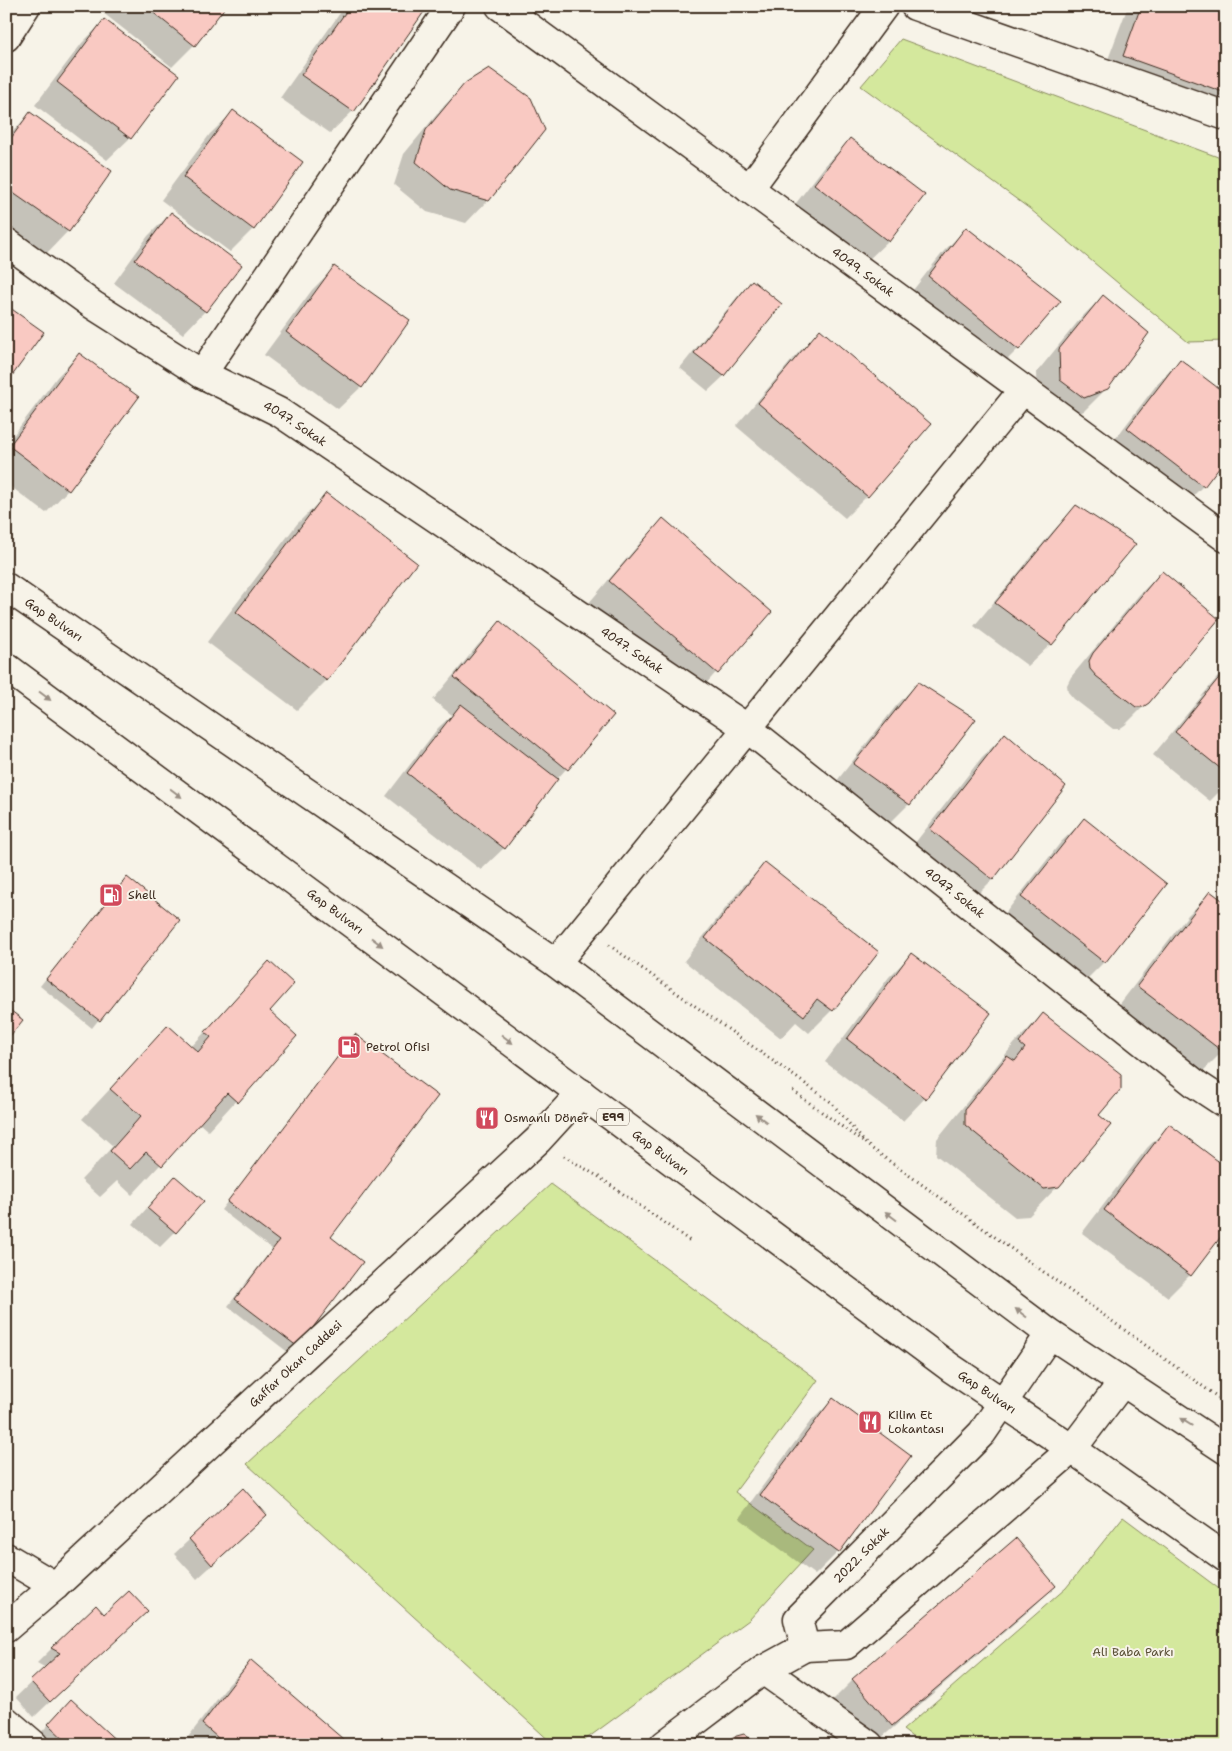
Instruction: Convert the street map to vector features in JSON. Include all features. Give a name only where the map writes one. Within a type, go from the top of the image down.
[{"type":"main road","points":[[6,37],[26,6]]},
{"type":"main road","points":[[202,374],[451,6]]},
{"type":"main road","name":"4049. Sokak","points":[[500,6],[1226,538]]},
{"type":"main road","points":[[749,189],[884,6]]},
{"type":"main road","points":[[915,6],[1226,116]]},
{"type":"main road","name":"4047. Sokak","points":[[6,242],[93,305],[202,374],[279,412],[747,728],[1197,1085],[1226,1104]]},
{"type":"main road","points":[[556,963],[1023,390]]},
{"type":"main road","name":"Gap Bulvarı","points":[[6,587],[556,963],[1050,1334],[1226,1450]]},
{"type":"main road","name":"Gap Bulvarı","points":[[6,667],[951,1368],[1072,1449],[1226,1558]]},
{"type":"main road","name":"Gaffar Okan Caddesi","points":[[6,1628],[55,1586],[538,1140],[581,1093]]},
{"type":"main road","name":"2022. Sokak","points":[[806,1647],[798,1619],[982,1433],[1050,1334]]},
{"type":"main road","points":[[664,1745],[763,1670],[806,1647],[846,1645],[1072,1449],[1122,1383]]},
{"type":"main road","points":[[6,1557],[55,1586]]},
{"type":"main road","points":[[763,1670],[869,1745]]},
{"type":"main road","points":[[6,1720],[34,1745]]},
{"type":"path","points":[[584,928],[831,1102],[867,1145]]},
{"type":"path","points":[[792,1091],[1226,1403]]},
{"type":"path","points":[[538,1140],[599,1177],[690,1241]]},
{"type":"green space","points":[[901,39],[1226,160],[1226,341],[1188,342],[1030,209],[861,86]]},
{"type":"green space","points":[[551,1184],[818,1380],[735,1492],[813,1550],[749,1620],[578,1745],[554,1745],[247,1464]]},
{"type":"green space","name":"Ali Baba Parkı","points":[[1123,1517],[1226,1594],[1226,1745],[923,1745],[903,1730],[1066,1588]]},
{"type":"building","points":[[145,6],[226,6],[195,46]]},
{"type":"building","points":[[350,6],[428,6],[354,112],[301,75]]},
{"type":"building","points":[[1141,6],[1226,6],[1226,93],[1123,56]]},
{"type":"building","points":[[104,19],[179,75],[131,139],[57,82]]},
{"type":"building","points":[[489,68],[531,98],[545,130],[489,201],[450,190],[416,162],[426,130],[465,83]]},
{"type":"building","points":[[233,110],[303,162],[254,230],[183,177]]},
{"type":"building","points":[[30,112],[112,171],[69,232],[6,188],[6,145]]},
{"type":"building","points":[[850,138],[925,195],[889,242],[814,184]]},
{"type":"building","points":[[171,212],[242,265],[206,312],[135,260]]},
{"type":"building","points":[[966,227],[1061,301],[1019,350],[928,276]]},
{"type":"building","points":[[334,266],[410,320],[362,388],[286,332]]},
{"type":"building","points":[[752,280],[782,304],[724,376],[694,353]]},
{"type":"building","points":[[1103,295],[1149,333],[1108,389],[1084,398],[1060,380],[1059,349]]},
{"type":"building","points":[[6,305],[44,332],[6,384]]},
{"type":"building","points":[[820,329],[931,424],[868,497],[758,403]]},
{"type":"building","points":[[79,353],[139,397],[69,491],[9,446]]},
{"type":"building","points":[[1180,359],[1226,394],[1226,458],[1204,487],[1127,428]]},
{"type":"building","points":[[326,493],[417,563],[327,681],[236,612]]},
{"type":"building","points":[[1076,505],[1136,544],[1052,645],[995,603]]},
{"type":"building","points":[[663,518],[772,612],[718,674],[609,581]]},
{"type":"building","points":[[1162,571],[1219,619],[1149,703],[1143,707],[1136,707],[1096,676],[1090,669],[1089,661],[1093,653]]},
{"type":"building","points":[[500,621],[614,715],[568,770],[454,677]]},
{"type":"building","points":[[1226,669],[1226,773],[1175,732]]},
{"type":"building","points":[[918,682],[976,719],[910,805],[853,764]]},
{"type":"building","points":[[461,704],[558,779],[505,849],[407,773]]},
{"type":"building","points":[[1005,733],[1066,786],[993,880],[930,829]]},
{"type":"building","points":[[1084,818],[1167,884],[1105,963],[1021,897]]},
{"type":"building","points":[[765,862],[879,952],[833,1011],[817,999],[804,1016],[705,938]]},
{"type":"building","points":[[127,877],[180,920],[100,1021],[46,979]]},
{"type":"building","points":[[1210,891],[1226,903],[1226,1049],[1223,1052],[1137,986]]},
{"type":"building","points":[[911,953],[991,1013],[926,1099],[847,1039]]},
{"type":"building","points":[[269,961],[294,984],[270,1011],[297,1036],[238,1103],[227,1093],[162,1166],[146,1152],[130,1169],[110,1151],[141,1116],[110,1089],[168,1025],[198,1052],[211,1037],[205,1032]]},
{"type":"building","points":[[6,1007],[23,1020],[6,1041]]},
{"type":"building","points":[[1043,1013],[1121,1074],[1121,1089],[1099,1115],[1111,1125],[1059,1187],[1044,1189],[965,1125],[965,1109],[1007,1056],[1015,1061],[1025,1048],[1019,1043]]},
{"type":"building","points":[[355,1034],[438,1096],[331,1237],[363,1262],[298,1347],[235,1299],[279,1241],[227,1202]]},
{"type":"building","points":[[1169,1124],[1226,1167],[1226,1230],[1191,1276],[1104,1210]]},
{"type":"building","points":[[175,1176],[204,1201],[176,1233],[147,1208]]},
{"type":"building","points":[[833,1398],[911,1456],[839,1553],[760,1495]]},
{"type":"building","points":[[243,1488],[267,1515],[212,1565],[189,1539]]},
{"type":"building","points":[[1016,1538],[1056,1586],[892,1726],[852,1679]]},
{"type":"building","points":[[129,1591],[148,1611],[50,1702],[30,1681],[60,1653],[51,1648],[96,1605],[104,1614]]},
{"type":"building","points":[[251,1660],[350,1745],[226,1745],[202,1724]]},
{"type":"building","points":[[71,1699],[121,1745],[70,1745],[48,1724]]},
{"type":"building","points":[[744,1734],[759,1745],[724,1745],[733,1737]]},
{"type":"place","name":"Shell","points":[[111,895]]},
{"type":"place","name":"Petrol Ofisi","points":[[349,1047]]},
{"type":"place","name":"Osmanlı Döner","points":[[487,1118]]},
{"type":"place","name":"Kilim Et Lokantası","points":[[870,1422]]}]
